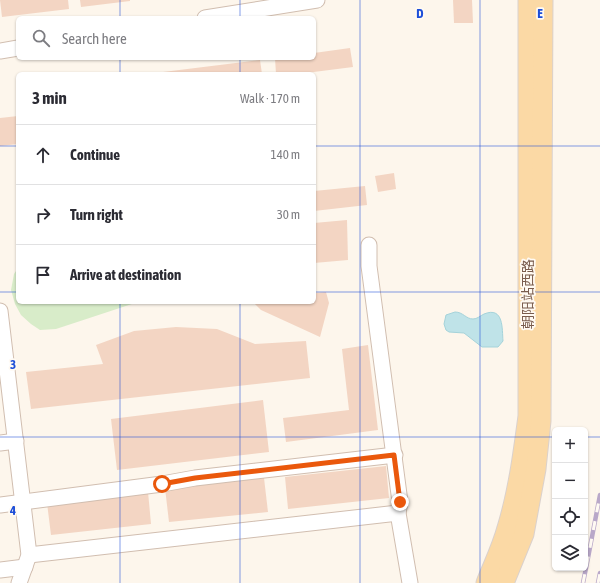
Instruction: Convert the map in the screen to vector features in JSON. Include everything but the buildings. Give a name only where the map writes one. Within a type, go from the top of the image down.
[{"type":"main road","name":"朝阳站西路","points":[[486,583],[507,529],[516,490],[528,416],[528,0]]},
{"type":"main road","name":"朝阳站西路","points":[[504,583],[524,534],[536,469],[542,421],[543,0]]},
{"type":"street","points":[[217,16],[317,0]]},
{"type":"street","points":[[0,51],[16,48]]},
{"type":"street","points":[[369,245],[369,266],[400,502],[398,513],[410,583]]},
{"type":"street","points":[[0,312],[23,502],[27,561],[19,583]]},
{"type":"street","points":[[0,443],[16,441]]},
{"type":"street","points":[[0,505],[162,484],[195,478],[394,455]]},
{"type":"street","points":[[0,570],[27,561],[398,513]]},
{"type":"green space","points":[[16,271],[16,304],[132,304],[56,329],[40,330],[21,315],[15,304],[11,290]]},
{"type":"water","points":[[455,312],[473,319],[491,312],[495,313],[501,320],[503,341],[498,347],[482,347],[464,333],[449,332],[446,330],[444,324],[446,315]]},
{"type":"railway","points":[[583,583],[600,495]]},
{"type":"railway","points":[[598,583],[600,573]]},
{"type":"route","points":[[162,484],[195,478],[394,455],[400,502]]}]
